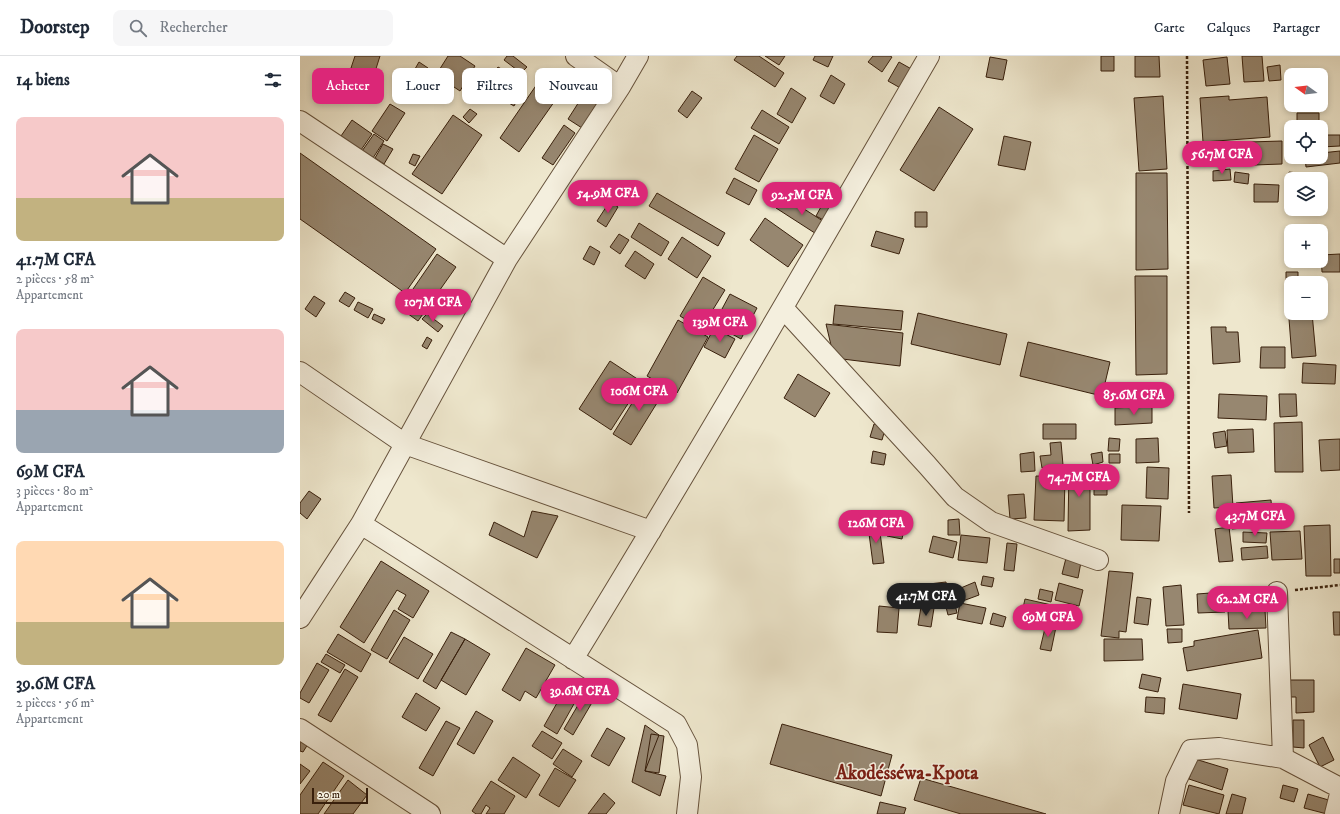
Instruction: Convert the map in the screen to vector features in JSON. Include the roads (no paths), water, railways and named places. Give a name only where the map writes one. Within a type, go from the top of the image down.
[{"type":"street","points":[[576,56],[620,87]]},
{"type":"street","points":[[300,618],[361,524],[508,259],[620,87],[638,56]]},
{"type":"street","points":[[573,659],[651,531],[783,308],[929,56]]},
{"type":"street","points":[[300,121],[508,259]]},
{"type":"street","points":[[783,308],[954,496],[991,522],[1098,560]]},
{"type":"street","points":[[300,372],[405,444],[651,531]]},
{"type":"street","points":[[361,524],[676,724],[687,745],[691,777],[687,814]]},
{"type":"street","points":[[1277,592],[1283,758]]},
{"type":"street","points":[[300,729],[430,814]]},
{"type":"street","points":[[1169,814],[1176,781],[1191,750],[1219,748],[1283,758],[1340,788]]},
{"type":"street","points":[[1335,814],[1340,794]]},
{"type":"district","name":"Akodésséwa-Kpota","points":[[907,772]]}]
